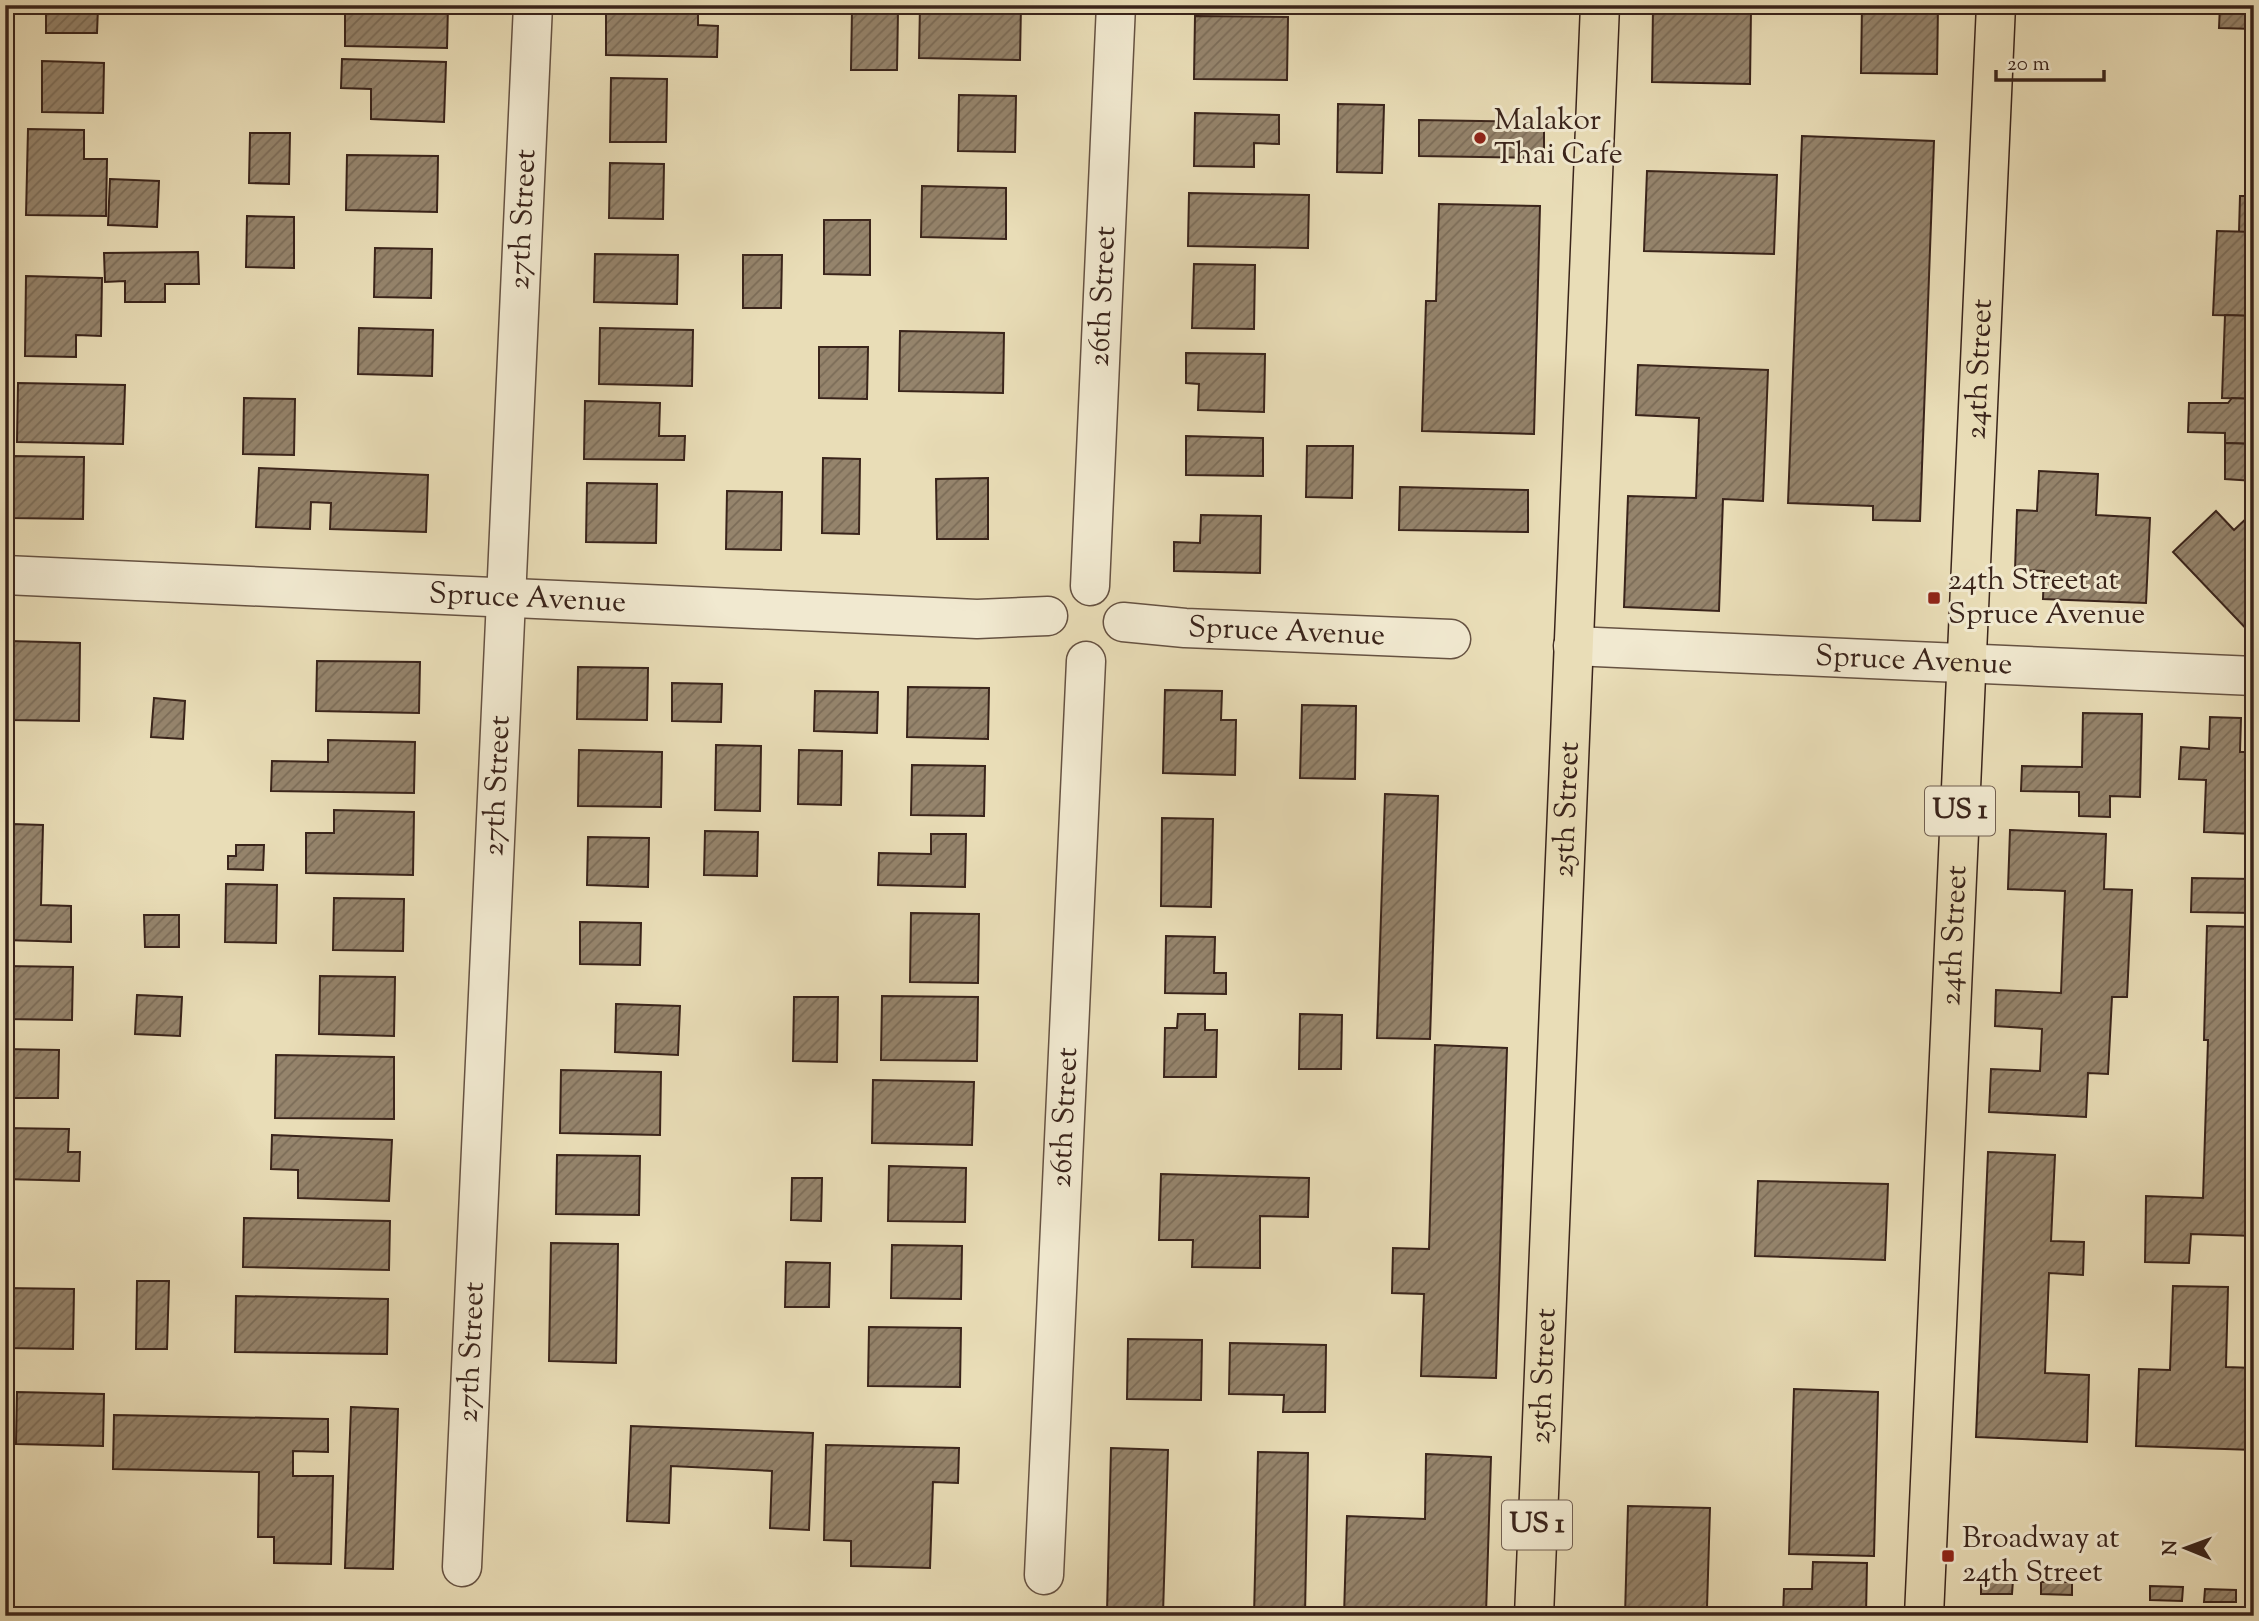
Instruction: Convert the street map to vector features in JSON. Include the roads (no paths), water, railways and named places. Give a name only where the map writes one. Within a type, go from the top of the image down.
[{"type":"main road","name":"25th Street","points":[[1534,1616],[1600,5]]},
{"type":"main road","name":"24th Street","points":[[1924,1616],[1996,5]]},
{"type":"street","name":"27th Street","points":[[462,1567],[533,5]]},
{"type":"street","name":"26th Street","points":[[1090,586],[1116,5]]},
{"type":"street","name":"Spruce Avenue","points":[[5,575],[977,619],[1048,616]]},
{"type":"street","points":[[1078,586],[1090,586],[1109,594],[1121,611],[1123,622],[1122,634],[1108,654],[1086,661],[1074,659],[1056,647],[1048,627],[1048,616],[1059,596],[1078,586]]},
{"type":"street","name":"Spruce Avenue","points":[[1123,622],[1185,628],[1451,639]]},
{"type":"street","name":"Spruce Avenue","points":[[1573,646],[2254,676]]},
{"type":"street","name":"26th Street","points":[[1044,1575],[1086,661]]},
{"type":"place","name":"Malakor Thai Cafe","points":[[1480,138]]},
{"type":"place","name":"24th Street at Spruce Avenue","points":[[1934,598]]},
{"type":"place","name":"Broadway at 24th Street","points":[[1948,1556]]}]
